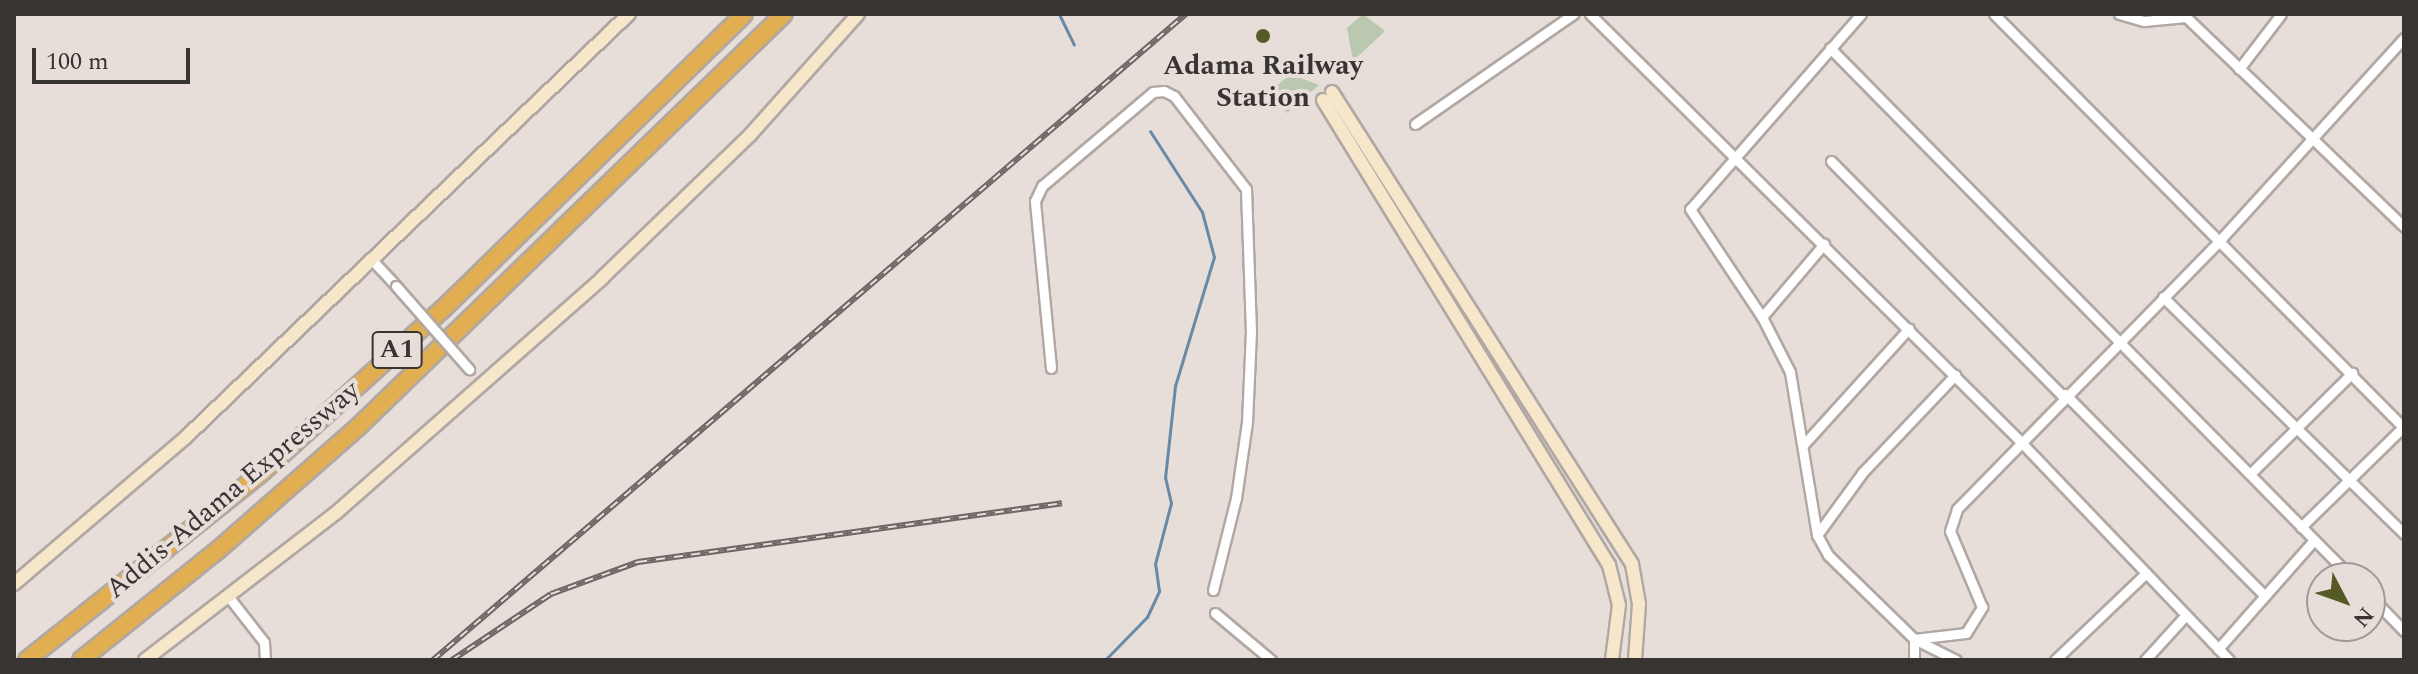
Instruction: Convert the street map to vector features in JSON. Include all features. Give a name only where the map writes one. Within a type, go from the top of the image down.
[{"type":"highway","name":"Addis-Adama Expressway","points":[[27,660],[282,454],[443,309],[744,14]]},
{"type":"highway","name":"Addis-Adama Expressway","points":[[81,660],[218,550],[358,427],[784,14]]},
{"type":"street","points":[[14,584],[185,438],[629,14]]},
{"type":"street","points":[[145,660],[337,512],[602,278],[750,135],[858,14]]},
{"type":"street","points":[[1415,124],[1573,14]]},
{"type":"street","points":[[1590,14],[1909,328],[2229,660]]},
{"type":"street","points":[[1861,14],[1735,154],[1690,209],[1762,317],[1790,372],[1817,535],[1828,555],[1914,639],[1956,660]]},
{"type":"street","points":[[1994,14],[2221,239],[2404,427],[2301,527]]},
{"type":"street","points":[[2119,14],[2144,21],[2184,15],[2404,227]]},
{"type":"street","points":[[2239,69],[2275,16]]},
{"type":"street","points":[[1914,639],[1966,633],[1976,623],[1982,607],[1955,549],[1952,520],[2019,440],[2221,239],[2404,38]]},
{"type":"street","points":[[1830,48],[2121,340],[2336,562]]},
{"type":"street","points":[[1051,368],[1035,201],[1042,186],[1153,92],[1174,96],[1246,189],[1251,331],[1247,422],[1236,498],[1213,590]]},
{"type":"street","points":[[1612,660],[1619,605],[1609,565],[1328,96],[1632,564],[1639,604],[1635,660]]},
{"type":"street","points":[[1831,161],[2265,596]]},
{"type":"street","points":[[1762,317],[1824,244]]},
{"type":"street","points":[[373,261],[482,384]]},
{"type":"street","points":[[2163,297],[2404,534]]},
{"type":"street","points":[[1804,444],[1909,328]]},
{"type":"street","points":[[2250,474],[2352,373]]},
{"type":"street","points":[[1817,535],[1863,472],[1955,375]]},
{"type":"street","points":[[2218,649],[2314,540]]},
{"type":"street","points":[[2055,660],[2146,573]]},
{"type":"street","points":[[228,596],[264,642],[265,660]]},
{"type":"street","points":[[2386,612],[2404,631]]},
{"type":"street","points":[[1215,613],[1271,660]]},
{"type":"street","points":[[2145,660],[2186,615]]},
{"type":"street","points":[[1914,639],[1914,660]]},
{"type":"green space","points":[[1363,14],[1385,31],[1353,61],[1347,28]]},
{"type":"green space","points":[[1290,74],[1319,85],[1287,113],[1269,93]]},
{"type":"waterway","points":[[1059,14],[1074,45]]},
{"type":"waterway","points":[[1105,660],[1147,617],[1159,591],[1155,564],[1171,503],[1165,478],[1175,386],[1214,257],[1202,212],[1150,131]]},
{"type":"railway","points":[[433,660],[1186,14]]},
{"type":"railway","points":[[452,660],[551,594],[638,562],[1062,503]]},
{"type":"place","name":"Adama Railway Station","points":[[1263,36]]}]
